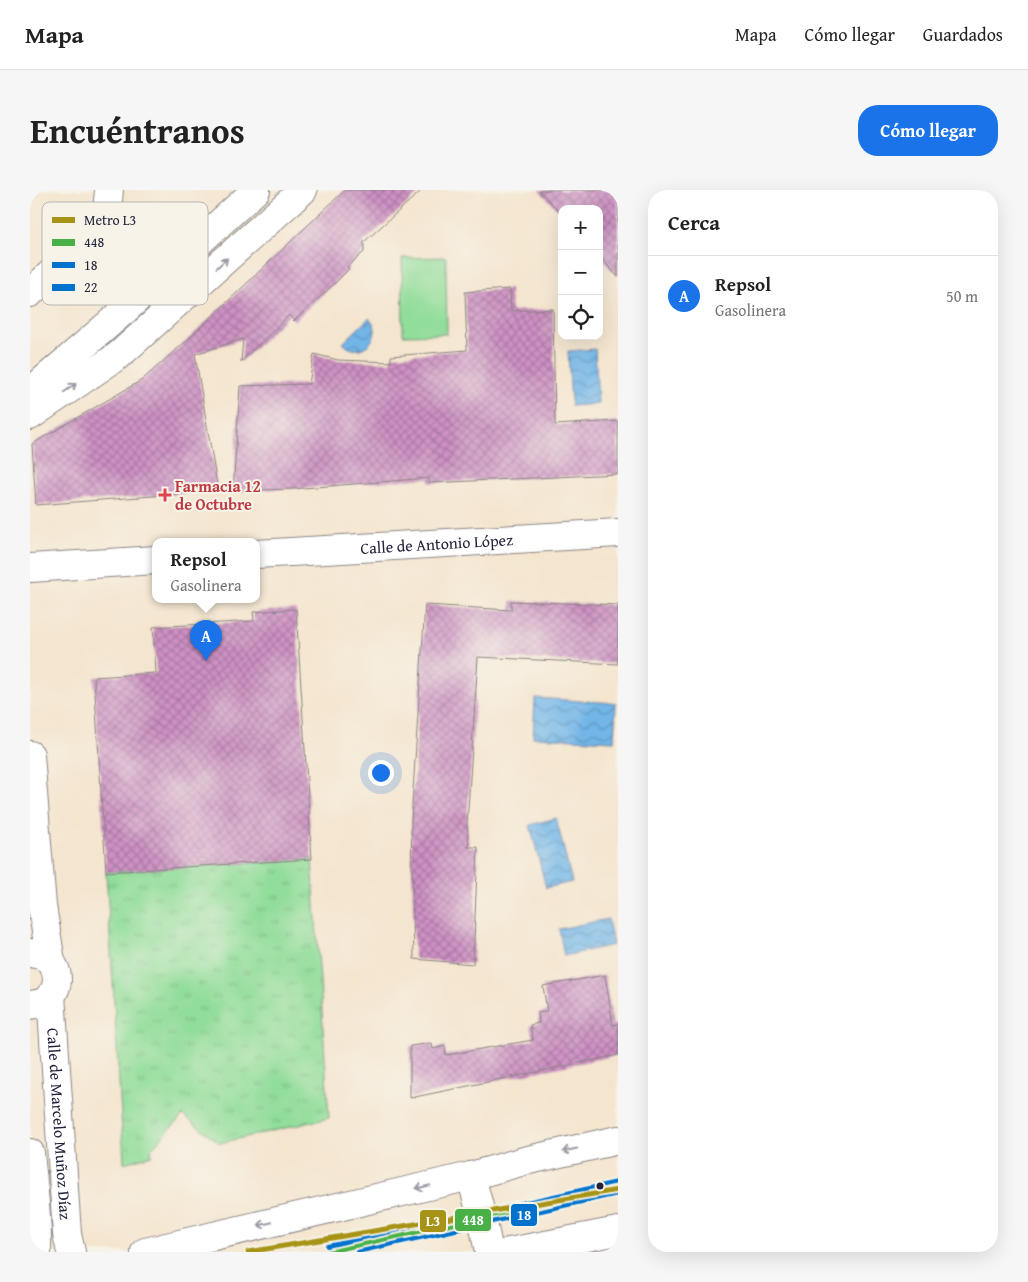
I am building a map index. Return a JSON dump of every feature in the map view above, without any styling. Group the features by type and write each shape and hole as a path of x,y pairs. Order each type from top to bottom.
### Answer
{"street":[{"path":"208,234 256,190"},
{"path":"208,275 303,190"},
{"path":"30,292 42,281"},
{"path":"30,392 130,305"},
{"path":"30,416 119,354 174,305"},
{"name":"Calle de Antonio López","path":"260,554 618,533"},
{"path":"30,568 152,560"},
{"name":"Calle de Marcelo Muñoz Díaz","path":"30,755 42,906 40,957 57,975 55,989 41,1000 67,1234 71,1252"},
{"path":"145,1252 618,1140"},
{"name":"Calle de Marcelo Muñoz Díaz","path":"30,1153 37,1252"},
{"path":"471,1176 489,1252"},
{"path":"509,1252 618,1231"}],"green space":[{"path":"446,257 447,334 403,335 402,258"},
{"path":"312,859 329,1118 220,1143 183,1115 151,1149 152,1155 124,1163 106,872"}],"water":[{"path":"369,318 374,324 375,331 369,344 357,349 350,348 343,343"},
{"path":"595,349 598,404 571,406 568,351"},
{"path":"535,698 616,703 614,741 533,737"},
{"path":"556,818 572,882 546,888 530,825"},
{"path":"608,919 613,945 564,956 559,929"}],"building":[{"path":"345,190 422,190 364,242 364,252 347,267 349,269 333,285 294,321 289,315 241,362 243,339 195,354 218,491 36,505 32,444 142,380 185,342"},
{"path":"539,190 610,190 618,199 618,277 603,260 603,205 558,205 558,211"},
{"path":"510,289 511,311 553,309 555,425 618,421 618,474 429,483 429,478 291,489 233,491 240,386 309,384 314,354 338,360 391,362 391,356 467,350 465,292"},
{"path":"511,601 618,605 618,664 478,657 467,824 469,847 478,847 473,964 414,959 411,822 425,605 511,610"},
{"path":"296,609 312,859 106,872 94,677 156,673 153,627 254,621 253,612"},
{"path":"605,975 613,1025 618,1024 618,1055 410,1098 410,1046 432,1043 433,1049 445,1046 446,1055 533,1040 530,1025 539,1023 538,1013 547,1011 543,986"}],"metro line":[{"name":"L3","path":"248,1252 618,1190"}],"transit line":[{"name":"22","path":"327,1246 617,1182"},
{"name":"448","path":"328,1252 618,1188"},
{"name":"18","path":"357,1252 618,1194"}],"place":[{"name":"Farmacia 12 de Octubre","path":"165,495"},
{"name":"Repsol","path":"206,661"}]}
